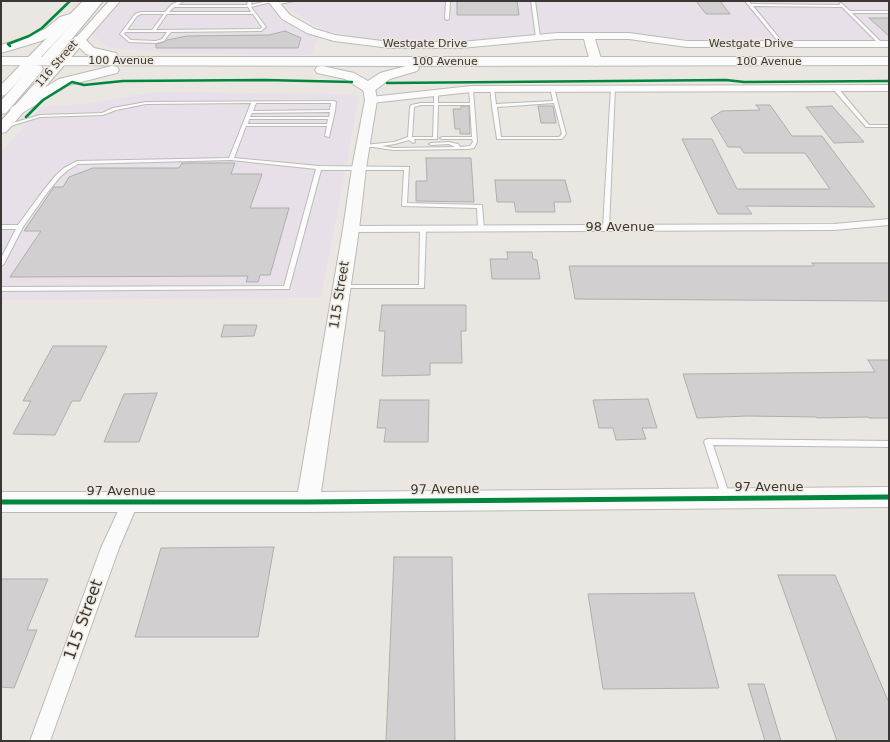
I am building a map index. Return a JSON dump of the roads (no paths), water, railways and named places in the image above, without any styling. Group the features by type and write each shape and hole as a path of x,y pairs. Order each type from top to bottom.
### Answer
{"main road":[{"path":"1,110 63,44 97,1"},
{"path":"1,49 37,38 49,32 64,19 74,16"},
{"path":"79,40 90,51 97,54 179,61"},
{"name":"100 Avenue","path":"1,61 42,65 121,68 889,68"},
{"name":"100 Avenue","path":"1,69 42,65 179,61 889,61"},
{"path":"17,110 64,82 90,74 121,68"},
{"path":"308,68 349,76 358,80 370,94 374,83 385,76 413,68"}],"street":[{"name":"116 Street","path":"1,128 17,110 42,65 74,16 89,1"},
{"name":"116 Street","path":"1,92 79,40 115,1"},
{"name":"Westgate Drive","path":"274,2 286,17 302,26 334,38 390,44 461,45 538,37 589,36 629,36 687,44 885,44"},
{"path":"589,36 596,62"},
{"path":"370,94 436,92 471,89 552,88 889,88"},
{"name":"115 Street","path":"308,502 351,229 359,168 370,146 370,94"},
{"name":"98 Avenue","path":"351,229 834,227 889,222"},
{"name":"97 Avenue","path":"1,502 308,502 889,497"},
{"name":"115 Street","path":"40,741 110,548 131,501"}],"lane":[{"path":"153,31 172,6 182,1"},
{"path":"208,1 228,1"},
{"path":"172,6 292,1"},
{"path":"447,20 448,1"},
{"path":"533,1 538,37"},
{"path":"747,1 782,44"},
{"path":"838,1 885,44"},
{"path":"124,31 261,30 264,27 254,13 250,3"},
{"path":"751,5 843,6"},
{"path":"849,12 889,12"},
{"path":"170,31 163,40 156,42 130,41 122,34 138,14 254,13"},
{"path":"492,89 498,138 560,138 564,134 552,88"},
{"path":"606,228 613,88"},
{"path":"835,88 868,126 889,126"},
{"path":"370,146 401,149 472,147 474,145 474,138 471,89"},
{"path":"436,92 436,138"},
{"path":"494,106 556,102"},
{"path":"1,128 40,116 103,114 115,109 146,103 249,114 332,115"},
{"path":"414,144 410,138 412,107 416,105 436,104 472,104"},
{"path":"249,114 332,115"},
{"path":"249,114 332,115"},
{"path":"231,159 249,114"},
{"path":"327,136 332,115"},
{"path":"370,146 395,143 410,138 474,138"},
{"path":"401,149 414,144 449,143 456,145 458,148"},
{"path":"1,264 20,227 58,176 66,169 77,164 231,159 319,168 407,168 404,205 480,206 481,229"},
{"path":"1,289 287,288 319,168"},
{"path":"1,227 20,227"},
{"path":"342,287 422,286 423,229"},
{"path":"726,498 708,442 889,444"}]}
